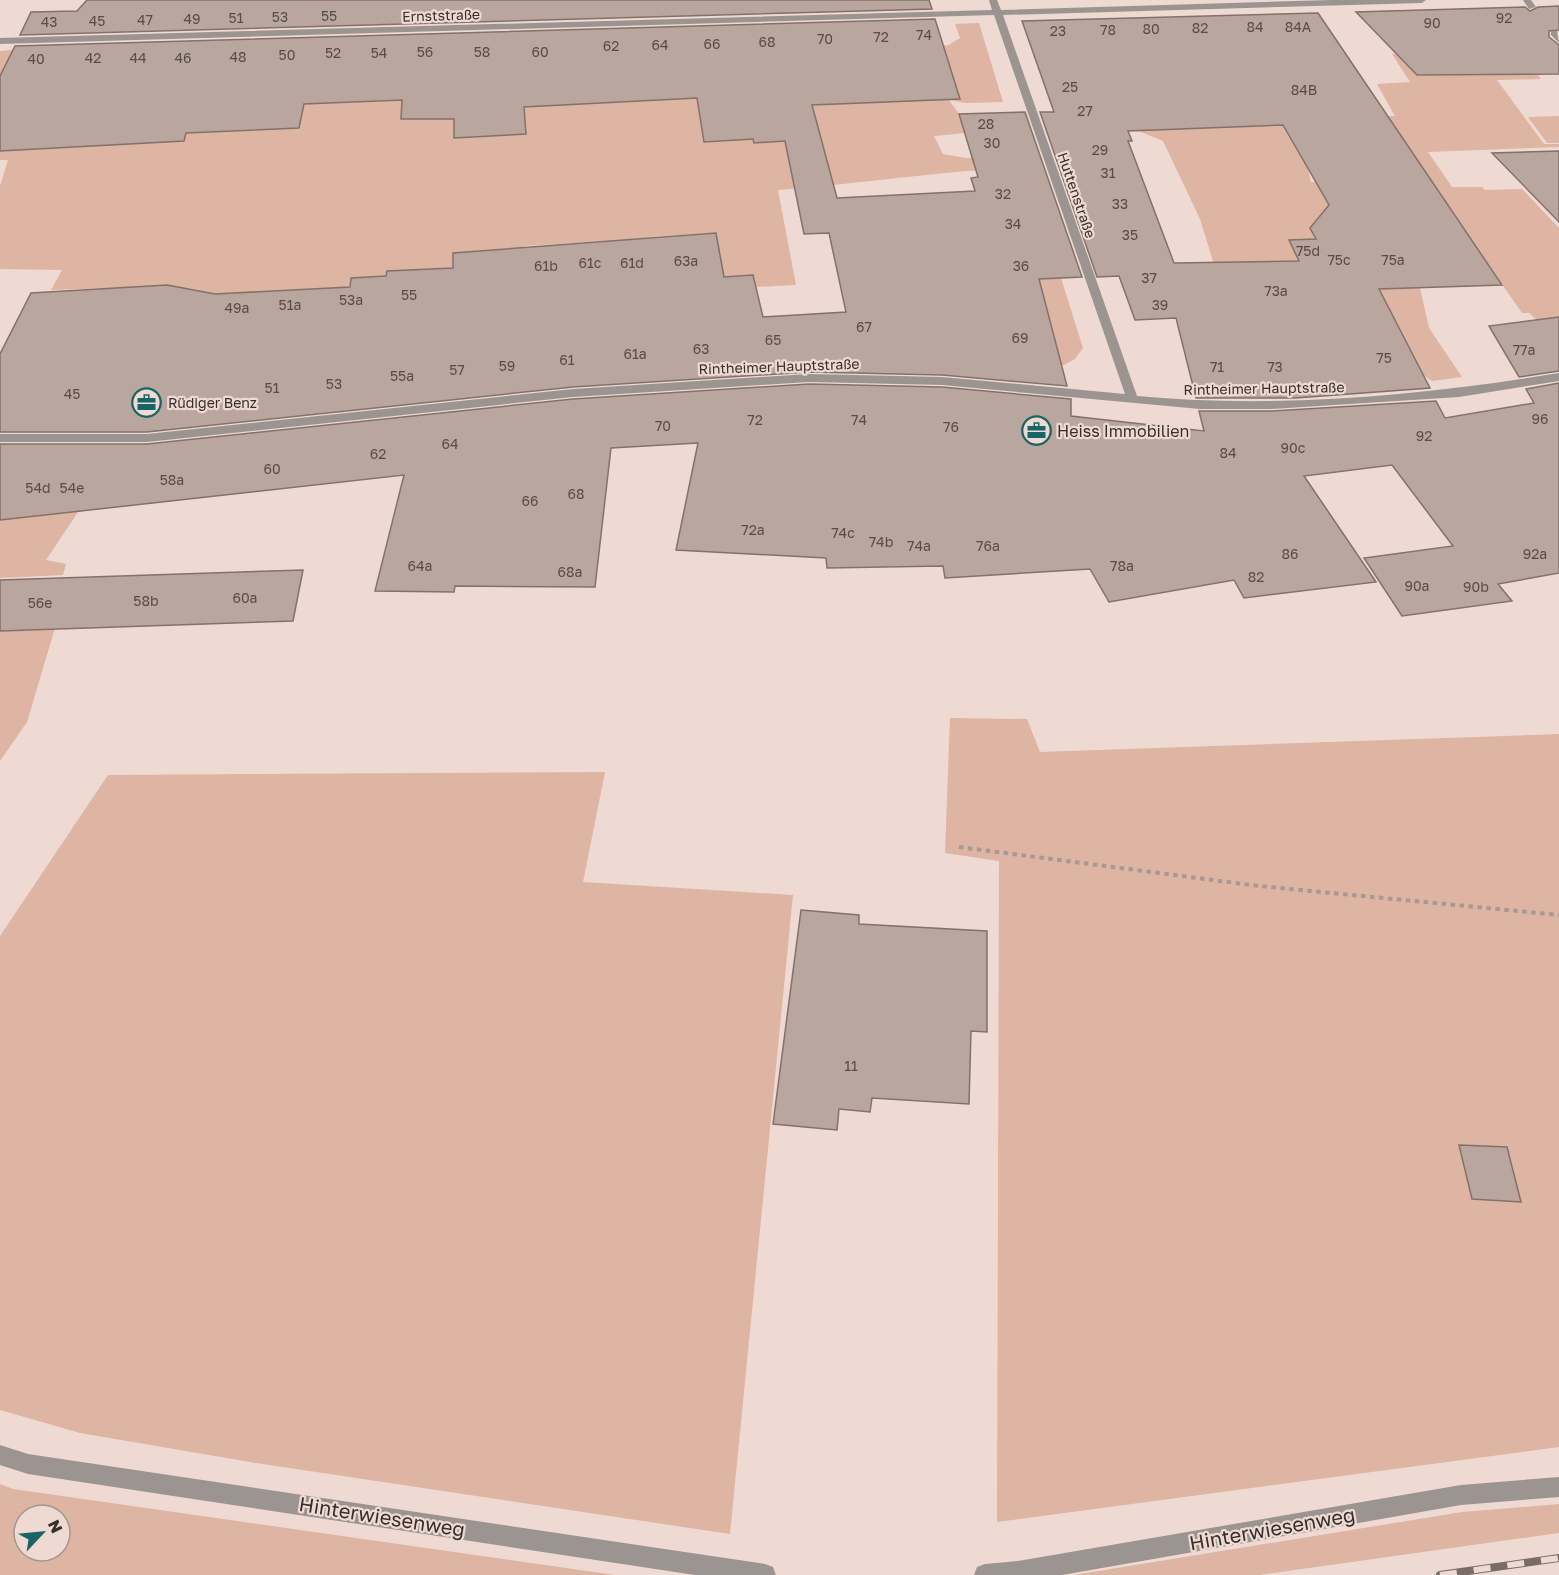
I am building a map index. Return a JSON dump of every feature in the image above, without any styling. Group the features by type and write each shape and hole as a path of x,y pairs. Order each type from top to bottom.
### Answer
{"street":[{"name":"Huttenstraße","path":"993,0 1134,400"},
{"name":"Ernststraße","path":"0,41 1422,0"},
{"name":"Rintheimer Hauptstraße","path":"0,438 147,438 573,393 809,378 942,381 1200,405 1353,402 1459,393 1559,377"},
{"name":"Hinterwiesenweg","path":"0,1455 28,1464 765,1575"},
{"name":"Hinterwiesenweg","path":"985,1575 1018,1572 1461,1496 1559,1486"}],"path":[{"path":"959,847 1227,884 1411,904 1559,915"}],"shaded area":[{"path":"979,23 1003,102 966,103 949,100 959,114 965,133 934,136 943,154 966,158 1019,156 1023,168 962,171 778,190 796,285 756,287 724,277 715,233 649,237 650,243 608,241 524,246 523,249 453,273 406,274 406,270 387,271 386,276 351,278 350,287 215,294 172,286 51,290 62,270 0,269 0,186 8,160 0,160 0,51 13,50 4,68 245,131 299,128 305,100 669,61 746,105 754,143 821,139 811,102 943,44 947,46 960,38 955,24"},
{"path":"1545,33 1559,51 1559,71 1535,71 1541,79 1497,80 1544,144 1559,144 1559,147 1428,152 1452,187 1482,187 1485,190 1522,189 1559,228 1559,317 1537,320 1529,313 1522,313 1481,254 1422,255 1415,253 1355,149 1299,152 1307,165 1311,182 1358,182 1396,238 1290,240 1299,261 1229,262 1243,300 1258,300 1263,320 1196,317 1185,289 1221,287 1200,219 1163,141 1126,126 1063,127 1056,117 1119,115 1115,104 1162,103 1153,81 1094,80 1092,76 1041,77 1041,70 1105,68 1103,62 1140,61 1137,52 1154,51 1150,43 1133,43 1131,39 1230,37 1239,53 1216,54 1232,82 1255,82 1252,75 1259,75 1277,105 1356,102 1364,117 1395,116 1377,84 1410,82 1392,54 1425,53 1415,35"},
{"path":"1559,116 1559,143 1547,143 1528,117"},
{"path":"1061,278 1083,348 1075,359 1064,365 988,364 1059,355 1049,317 982,318 989,279"},
{"path":"1418,279 1429,328 1462,377 1432,381 1316,299"},
{"path":"0,509 78,512 46,560 66,564 63,575 0,578"},
{"path":"55,628 27,722 0,761 0,631"},
{"path":"950,718 1027,719 1040,752 1559,734 1559,1447 997,1522 999,861 945,853"},
{"path":"605,772 583,882 793,895 730,1534 256,1463 80,1433 0,1410 0,936 108,775"},
{"path":"0,1484 13,1489 615,1575 0,1575"},
{"path":"1559,1504 1559,1533 1259,1575 1074,1575 1462,1512"}],"building":[{"path":"87,0 929,0 932,9 20,35 31,12 77,11"},
{"path":"1559,6 1559,30 1549,31 1549,37 1559,45 1559,74 1417,75 1356,12 1525,7 1530,11 1538,7"},
{"path":"1318,13 1502,285 1379,289 1430,388 1296,398 1196,398 1176,318 1135,320 1119,276 1097,277 1040,112 1054,112 1022,21","holes":["1283,125 1329,205 1310,228 1316,239 1289,240 1299,261 1174,263 1128,141 1132,141 1128,131"]},
{"path":"935,19 960,99 812,105 837,198 975,191 971,178 978,177 959,114 1025,112 1082,277 1039,279 1067,386 942,375 809,372 573,387 147,432 0,432 0,354 31,293 167,285 215,294 350,287 351,278 386,276 387,271 453,268 453,253 716,233 724,277 753,275 763,317 846,312 829,233 804,234 785,141 754,143 753,139 704,142 697,98 524,107 526,134 454,138 454,119 401,119 402,100 304,104 299,128 186,133 184,141 0,151 0,76 15,46"},
{"path":"1559,151 1559,222 1492,153"},
{"path":"1559,317 1559,371 1519,377 1489,326"},
{"path":"1559,383 1559,573 1498,584 1512,601 1402,616 1364,558 1453,546 1392,465 1304,476 1376,582 1244,598 1234,580 1109,602 1090,569 945,578 943,566 827,568 826,558 676,550 698,443 611,448 595,587 455,586 454,592 375,591 404,475 0,520 0,444 147,444 573,399 809,384 942,387 1071,399 1071,416 1204,431 1199,411 1272,411 1436,401 1445,418 1534,403 1526,389"},
{"path":"303,570 293,621 0,631 0,580"},
{"path":"801,910 859,915 859,924 987,931 987,1032 971,1031 969,1104 872,1098 870,1112 839,1109 837,1130 773,1124"},
{"path":"1459,1145 1507,1147 1521,1202 1472,1199"}],"railway":[{"path":"1440,1575 1559,1558"}],"place":[{"name":"Rüdiger Benz","path":"147,402"},
{"name":"Heiss Immobilien","path":"1036,431"}]}
